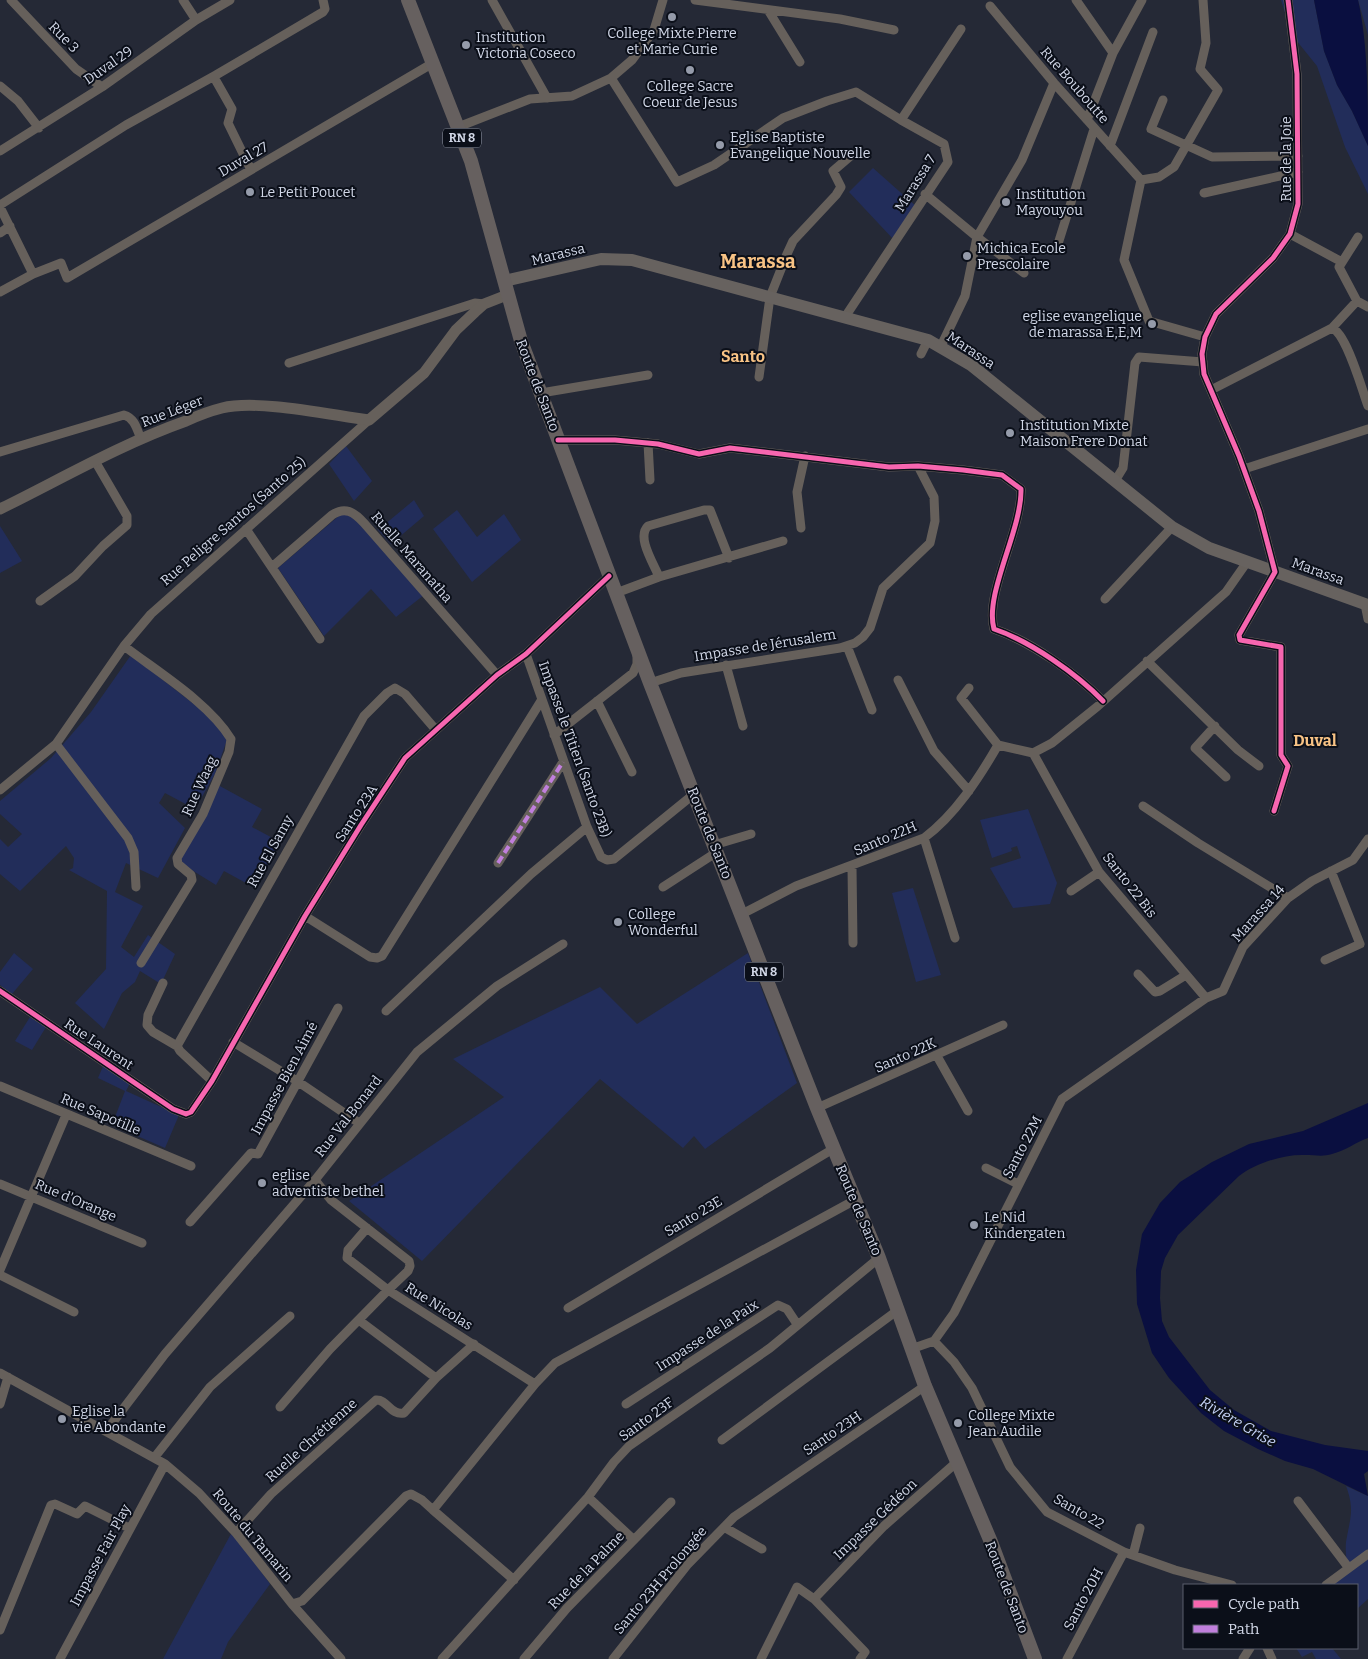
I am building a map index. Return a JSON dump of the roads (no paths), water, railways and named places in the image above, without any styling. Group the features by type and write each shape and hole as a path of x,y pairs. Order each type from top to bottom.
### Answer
{"main road":[{"name":"Route de Santo","path":"408,0 480,187 520,341 650,683 833,1149 880,1258 925,1386 958,1461 1035,1659"},
{"name":"Marassa","path":"505,288 613,258 664,267 928,340 941,346 971,366 1172,527 1209,548 1366,604"}],"street":[{"name":"Rue 3","path":"11,0 76,69 102,87"},
{"path":"183,0 196,20"},
{"name":"Duval 29","path":"0,151 102,87 196,20 230,0"},
{"path":"0,292 33,274 0,206 126,125 323,12 325,9 323,0"},
{"path":"492,0 547,98"},
{"path":"458,127 530,99 572,96 611,78 632,60 654,30 663,0"},
{"path":"695,0 840,19 894,30"},
{"path":"1076,0 1113,53"},
{"path":"1087,120 1113,53 1142,0"},
{"path":"1203,0 1206,43 1200,69 1218,90 1174,167 1159,177 1141,180 1124,260 1149,322 1205,337"},
{"name":"Rue de la Joie","path":"1275,572 1259,511 1244,469 1204,374 1202,354 1205,337 1216,314 1273,258 1290,234 1298,204 1297,74 1288,0"},
{"name":"Rue Bouboutte","path":"990,6 1054,83 1141,180"},
{"path":"768,10 800,62"},
{"path":"901,120 962,29"},
{"path":"1110,146 1153,32"},
{"name":"Duval 27","path":"33,274 61,263 67,278 433,63"},
{"path":"216,75 215,79 232,109 228,124 251,170"},
{"name":"Marassa 7","path":"611,78 677,182 714,165 783,118 856,92 944,144 948,162 845,317"},
{"path":"941,346 965,296 977,237 1022,160 1054,83"},
{"path":"0,86 18,102 39,128"},
{"path":"1163,100 1151,129 1212,157 1298,156"},
{"path":"1058,244 1094,129"},
{"path":"759,376 770,297 793,241 836,195 841,187 833,170 854,153"},
{"path":"1204,193 1298,172"},
{"path":"925,194 1024,273"},
{"path":"0,233 10,226"},
{"path":"1290,234 1342,262"},
{"path":"1358,237 1339,270 1357,301 1368,307"},
{"name":"Rue Peligre Santos (Santo 25)","path":"0,790 56,744 124,646 151,614 424,373 456,330 484,304 505,288"},
{"path":"1211,390 1332,328 1357,301"},
{"path":"289,363 475,303 484,304"},
{"path":"1332,328 1339,333 1347,349 1368,406"},
{"path":"920,354 928,340"},
{"path":"1115,481 1122,468 1135,363 1138,358 1203,362"},
{"path":"541,393 648,374"},
{"name":"Rue Léger","path":"0,509 141,439 222,408 251,406 298,410 369,420"},
{"path":"0,452 124,415 129,416 134,422 141,439"},
{"path":"1244,469 1368,429"},
{"path":"558,440 615,440 648,443 680,448 699,454 730,448 889,467 918,466 1002,475 1021,489 1022,507 1003,567 991,617 994,629 1018,637 1092,690 1103,702"},
{"path":"648,443 650,480"},
{"path":"801,528 797,492 805,456"},
{"path":"40,601 75,576 103,546 127,525 127,516 95,461"},
{"name":"Impasse de Jérusalem","path":"650,683 681,673 847,646 863,637 870,628 883,588 930,544 935,521 934,497 918,466"},
{"path":"659,577 643,537 645,529 648,526 704,510 708,509 712,513 729,558"},
{"name":"Ruelle Maranatha","path":"272,567 332,514 339,510 348,510 364,523 497,675"},
{"path":"1106,599 1172,527"},
{"path":"246,530 320,639"},
{"path":"616,593 659,577 783,541"},
{"path":"969,688 961,698 998,745 1033,753 1052,743 1103,702 1226,592 1247,562"},
{"path":"1274,811 1288,766 1281,755 1281,647 1240,640 1239,635 1275,572"},
{"name":"Santo 23A","path":"186,1114 196,1105 212,1081 305,916 404,758 497,675 526,654 609,576"},
{"path":"1366,604 1368,619"},
{"path":"554,735 633,673 637,664 636,645"},
{"name":"Rue Waag","path":"124,646 195,701 225,728 231,739 229,752 203,814 177,858 178,864 191,875 192,880 141,963"},
{"path":"847,646 872,710"},
{"name":"Impasse le Titien (Santo 23B)","path":"526,654 587,827 602,857 607,860 614,859 694,794"},
{"path":"1147,661 1259,766"},
{"path":"726,665 744,726"},
{"path":"898,680 934,752 969,791"},
{"name":"Rue El Samy","path":"177,1046 364,716 387,693 395,688 405,694 436,730"},
{"path":"305,916 370,957 377,958 382,956 541,701"},
{"path":"597,701 632,772"},
{"path":"1215,726 1195,748 1226,778"},
{"path":"56,744 128,838 134,852 136,887"},
{"name":"Santo 22H","path":"742,914 796,886 852,867 924,838 932,832 969,791 998,745"},
{"name":"Santo 22 Bis","path":"1033,753 1099,872 1206,998"},
{"path":"498,864 563,762"},
{"path":"1143,806 1198,843 1288,898"},
{"path":"386,1011 531,874 587,827"},
{"path":"663,887 716,849 751,834"},
{"path":"924,838 956,938"},
{"name":"Marassa 14","path":"1206,998 1223,991 1242,947 1288,898 1331,871 1353,860 1368,839"},
{"path":"852,867 853,943"},
{"path":"1325,960 1360,944 1331,871"},
{"path":"1071,891 1099,872"},
{"name":"Rue Val Bonard","path":"107,1430 165,1354 315,1180 416,1052 497,986 563,944"},
{"path":"1138,974 1156,992 1186,975"},
{"path":"163,983 148,1015 147,1024 153,1032 177,1046 212,1081"},
{"name":"Rue Laurent","path":"0,991 173,1109 186,1114"},
{"name":"Santo 22M","path":"934,1341 954,1313 1062,1099 1206,998"},
{"name":"Impasse Bien Aimé","path":"190,1222 251,1154 258,1154 296,1081 338,1008"},
{"name":"Santo 22K","path":"817,1108 1004,1025"},
{"path":"233,1042 359,1123"},
{"path":"937,1056 968,1111"},
{"name":"Rue Sapotille","path":"0,1086 191,1166"},
{"path":"0,1270 66,1114"},
{"name":"Santo 23E","path":"568,1308 833,1149"},
{"path":"986,1168 1018,1184"},
{"name":"Rue Nicolas","path":"315,1180 332,1200 408,1261 410,1266 408,1271 388,1290 535,1384"},
{"name":"Rue d'Orange","path":"0,1184 142,1243"},
{"path":"433,1510 535,1384 555,1364 854,1200"},
{"path":"280,1407 330,1349 360,1321 388,1290 346,1258 348,1250 367,1228"},
{"name":"Santo 23F","path":"442,1659 588,1497 614,1462 629,1446 770,1348 796,1324 880,1258"},
{"path":"0,1275 74,1312"},
{"name":"Impasse de la Paix","path":"626,1404 778,1305 787,1309 796,1324"},
{"path":"722,1440 898,1310"},
{"path":"154,1458 210,1387 290,1316"},
{"path":"360,1321 436,1378"},
{"path":"911,1349 934,1341"},
{"name":"Santo 22","path":"934,1341 954,1362 972,1388 1010,1467 1047,1512 1128,1553 1229,1584"},
{"name":"Ruelle Chrétienne","path":"236,1533 272,1494 373,1402 379,1399 396,1413 404,1413 436,1378 474,1344"},
{"path":"0,1404 4,1375"},
{"name":"Route du Tamarin","path":"4,1375 107,1430 165,1464 199,1493 236,1533 292,1604 341,1659"},
{"name":"Santo 23H","path":"754,1502 925,1386"},
{"name":"Impasse Gédéon","path":"814,1599 884,1526 958,1461"},
{"name":"Impasse Fair Play","path":"60,1659 165,1464"},
{"path":"292,1604 302,1601 406,1496 411,1494 417,1496 514,1580"},
{"path":"588,1497 634,1540"},
{"path":"1298,1501 1348,1567"},
{"name":"Rue de la Palme","path":"524,1659 567,1608 671,1502"},
{"name":"Santo 23H Prolongée","path":"613,1659 688,1564 724,1527 754,1502"},
{"path":"0,1630 51,1505 55,1504 77,1514 85,1506 130,1528"},
{"path":"724,1527 762,1549"},
{"name":"Santo 20H","path":"1067,1659 1128,1553 1140,1528"},
{"path":"1327,1584 1368,1554"},
{"path":"761,1659 797,1587 814,1599 864,1652 860,1659"}],"water":[{"path":"1314,0 1358,0 1366,53 1368,146 1352,111 1337,85 1324,51"},
{"name":"Rivière Grise","path":"1368,1103 1368,1138 1329,1155 1297,1155 1270,1160 1239,1176 1178,1235 1165,1258 1161,1271 1160,1298 1162,1321 1169,1337 1210,1390 1234,1410 1271,1431 1325,1445 1368,1451 1368,1471 1364,1474 1368,1496 1313,1469 1285,1461 1258,1449 1224,1431 1201,1413 1169,1378 1152,1353 1137,1304 1136,1270 1142,1234 1160,1203 1180,1182 1212,1162 1249,1144 1303,1131"}],"place":[{"name":"College Mixte Pierre et Marie Curie","path":"672,17"},
{"name":"Institution Victoria Coseco","path":"466,45"},
{"name":"College Sacre Coeur de Jesus","path":"690,70"},
{"name":"Eglise Baptiste Evangelique Nouvelle","path":"720,145"},
{"name":"Le Petit Poucet","path":"250,192"},
{"name":"Institution Mayouyou","path":"1006,202"},
{"name":"Michica Ecole Prescolaire","path":"967,256"},
{"name":"eglise evangelique de marassa E,E,M","path":"1152,324"},
{"name":"Institution Mixte Maison Frere Donat","path":"1010,433"},
{"name":"College Wonderful","path":"618,922"},
{"name":"eglise adventiste bethel","path":"262,1183"},
{"name":"Le Nid Kindergaten","path":"974,1225"},
{"name":"Eglise la vie Abondante","path":"62,1419"},
{"name":"College Mixte Jean Audile","path":"958,1423"}],"district":[{"name":"Marassa","path":"758,261"},
{"name":"Santo","path":"743,356"},
{"name":"Duval","path":"1315,740"}]}
